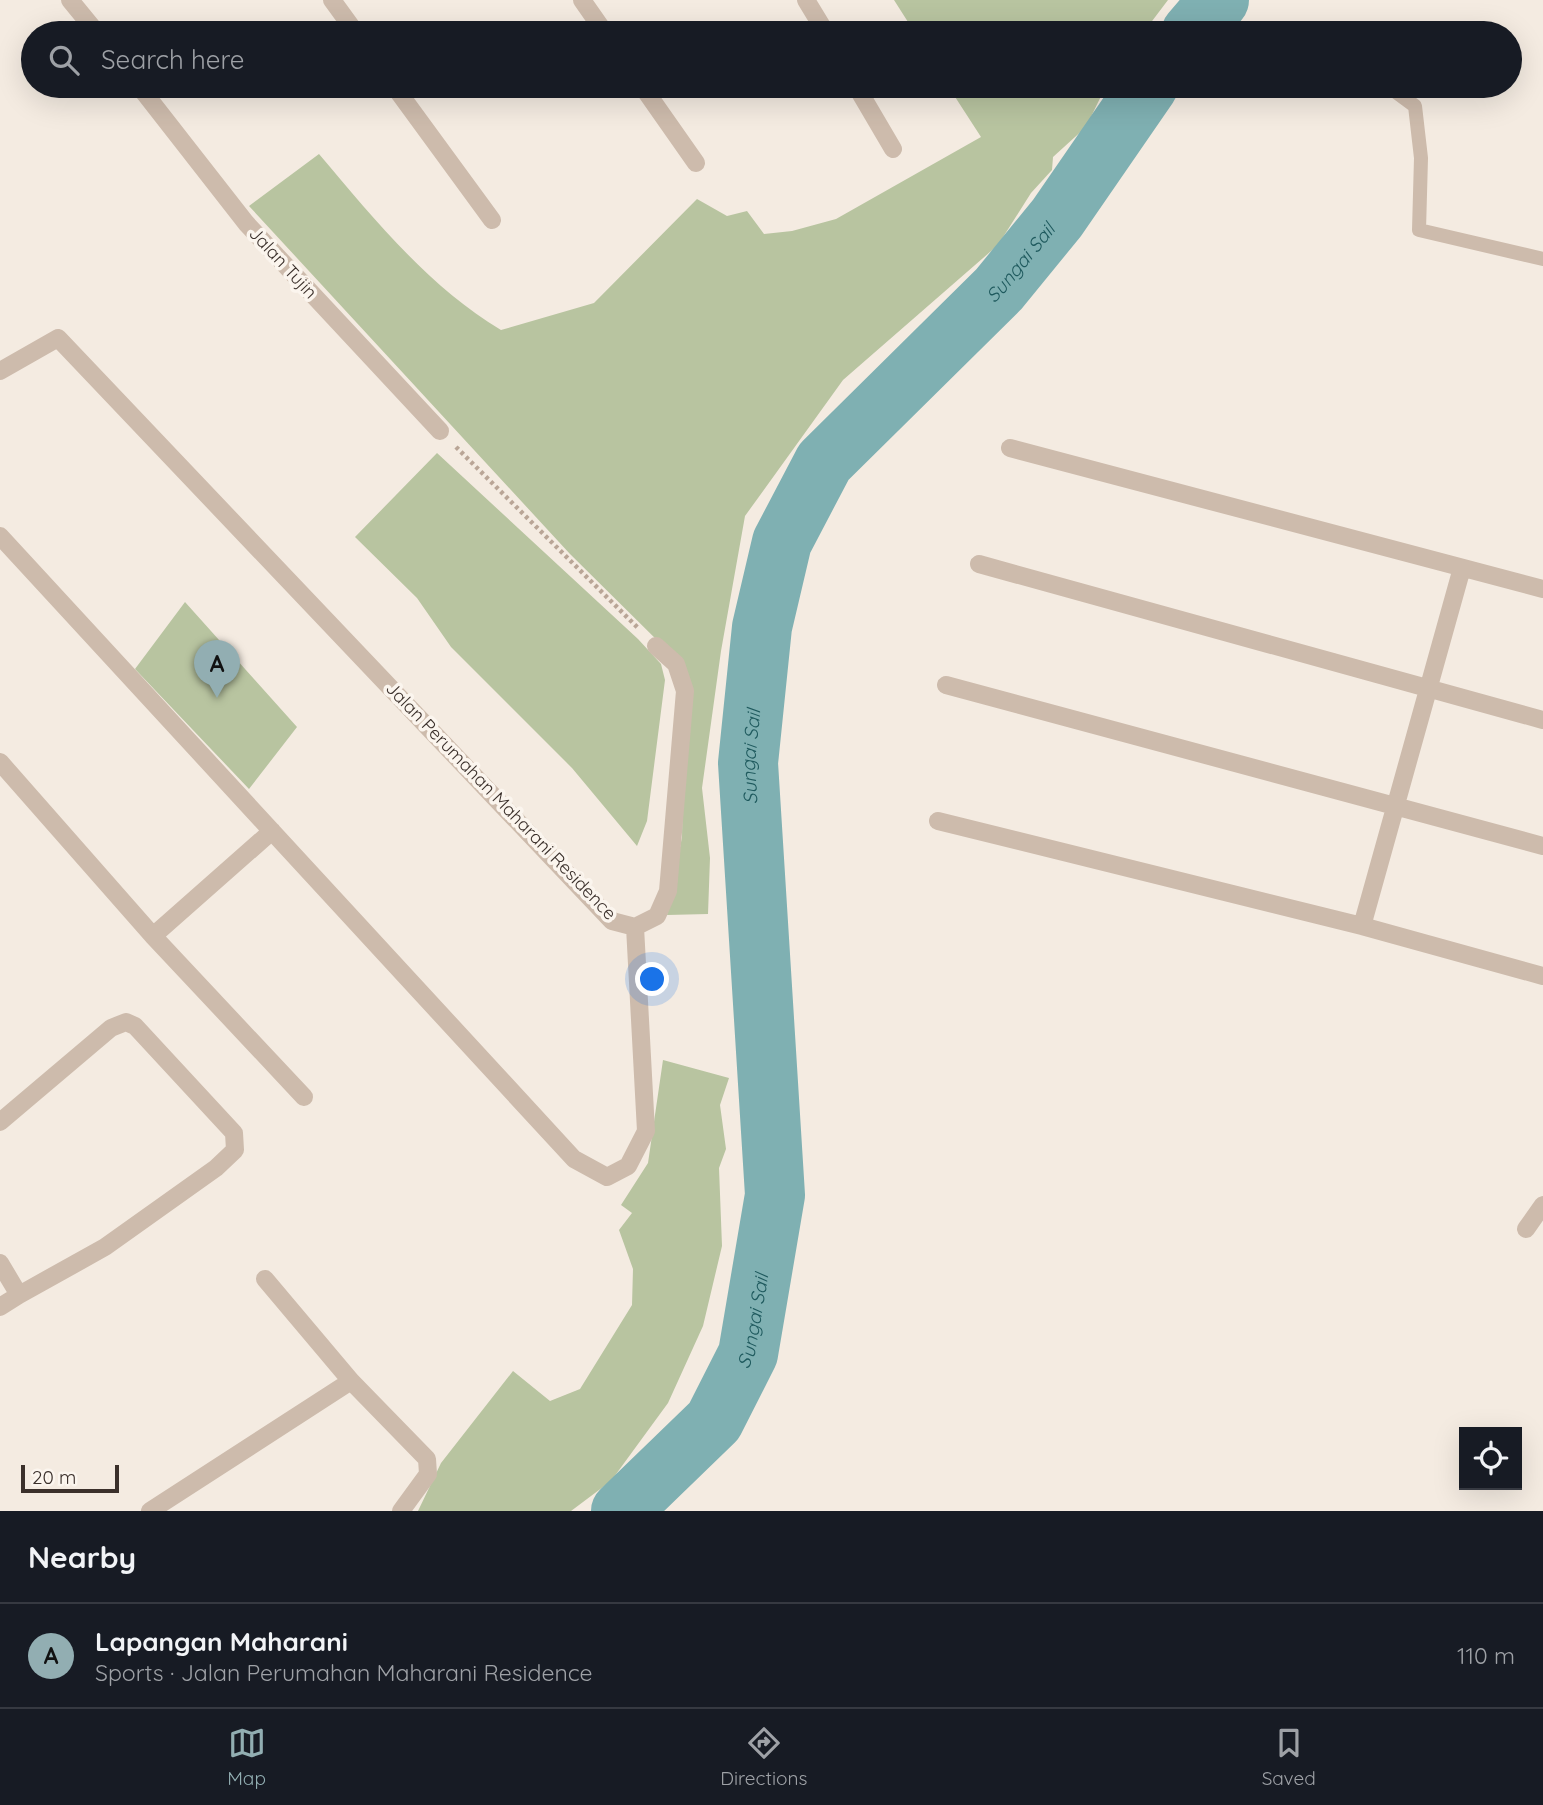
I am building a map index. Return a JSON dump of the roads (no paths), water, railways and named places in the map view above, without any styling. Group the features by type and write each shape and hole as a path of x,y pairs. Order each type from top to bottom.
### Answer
{"street":[{"path":"70,0 87,21"},
{"path":"332,0 347,21"},
{"path":"582,0 597,21"},
{"path":"806,0 819,21"},
{"name":"Jalan Tujin","path":"148,98 246,223 440,430"},
{"path":"403,98 492,220"},
{"path":"650,98 696,163"},
{"path":"863,98 893,149"},
{"name":"Jalan Perumahan Maharani Residence","path":"0,371 58,338 612,921 635,928 646,1130 628,1166 607,1177 574,1159 0,537"},
{"path":"1010,448 1543,589"},
{"path":"979,564 1543,720"},
{"path":"1362,926 1394,806 1431,688 1462,568"},
{"path":"635,928 657,916 668,891 685,691 676,664 656,646"},
{"path":"946,685 1543,846"},
{"path":"0,762 153,936 304,1097"},
{"path":"939,821 1362,926 1543,976"},
{"path":"153,936 272,831"},
{"path":"0,1122 111,1028 126,1023 135,1026 234,1133 237,1142 236,1150 216,1168 105,1247 0,1307"},
{"path":"1526,1229 1543,1205"},
{"path":"0,1263 19,1295"},
{"path":"265,1279 351,1381 427,1459 428,1474 401,1511"},
{"path":"150,1511 351,1381"}],"lane":[{"path":"1404,98 1415,106 1421,158 1419,230 1543,259"}],"waterway":[{"name":"Sungai Sail","path":"1201,21 1219,0"},
{"name":"Sungai Sail","path":"621,1511 714,1421 748,1354 775,1195 748,763 762,627 782,542 824,462 999,289 1057,218 1140,98"}],"place":[{"name":"Lapangan Maharani","path":"217,698"}]}
